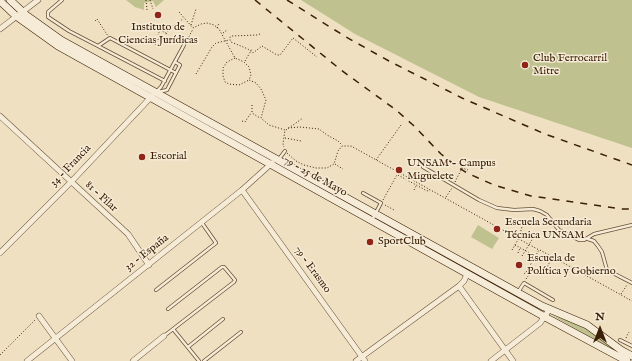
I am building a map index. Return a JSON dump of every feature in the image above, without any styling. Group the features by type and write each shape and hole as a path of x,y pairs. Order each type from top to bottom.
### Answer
{"main road":[{"name":"79 - 25 de Mayo","path":"10,0 19,14 58,46 270,165 518,292 549,310 587,325 628,357"},
{"name":"79 - 25 de Mayo","path":"0,1 61,40 276,159 467,274 545,317 628,357"}],"street":[{"path":"1,27 38,0"},
{"name":"34 - Francia","path":"0,253 71,182 156,92"},
{"name":"81 - Pilar","path":"0,116 128,234 149,264"},
{"name":"32 - España","path":"27,361 242,190 276,159"},
{"name":"79 - Erasmo","path":"242,190 364,359"},
{"path":"356,361 364,359 459,286 464,281 467,274"},
{"path":"459,286 513,361"},
{"path":"491,361 540,323 549,310"},
{"path":"39,316 72,361"},
{"path":"134,361 164,336"}],"lane":[{"path":"62,0 48,12 48,17 69,31 164,82"},
{"path":"98,46 110,38 176,73"},
{"path":"156,92 162,87 184,45"},
{"path":"156,92 167,90 180,65 175,62"},
{"path":"276,159 280,158 286,151"},
{"path":"423,167 479,200 497,208 514,210 524,208 540,211 547,215 559,230 580,240 584,240 594,234 632,225"},
{"path":"363,193 381,203 374,218"},
{"path":"156,290 216,243 202,222"},
{"path":"588,238 594,241 602,252 607,270 631,282"},
{"path":"164,336 235,280 224,267 222,267 168,309"},
{"path":"518,292 524,283 553,300"},
{"path":"188,347 222,319"},
{"path":"174,329 199,361"},
{"path":"204,361 241,332"},
{"path":"620,340 632,346"}],"path":[{"path":"146,0 147,10"},
{"path":"150,0 153,9"},
{"path":"191,25 196,9"},
{"path":"179,12 193,28"},
{"path":"154,45 160,36 158,35 160,30 166,33 170,28 184,18"},
{"path":"95,21 97,20 110,38"},
{"path":"184,45 193,28 201,24 208,23 218,28 235,58 244,62 249,67 251,75 249,80 239,85 225,82 223,76 223,68 227,62 235,58"},
{"path":"218,28 219,23"},
{"path":"222,33 227,30"},
{"path":"230,40 230,37 232,36 260,34"},
{"path":"196,74 212,47 216,43 225,40 230,40 231,42 251,50 253,53 262,46 277,56 280,55 293,38 317,57"},
{"path":"244,62 251,50"},
{"path":"249,80 256,83 261,89 266,100 261,118"},
{"path":"242,121 245,122 252,113 252,105"},
{"path":"252,113 269,125 285,130"},
{"path":"303,118 285,130 283,144 286,151 296,161 316,168 327,168 334,164 338,151 342,146"},
{"path":"376,160 401,125"},
{"path":"288,128 300,127 319,129 342,146 351,146 632,301"},
{"path":"284,137 301,142"},
{"path":"458,163 462,168 468,170"},
{"path":"334,164 343,169"},
{"path":"395,209 394,210 381,203 398,172"},
{"path":"397,175 426,191 431,189"},
{"path":"414,190 417,186"},
{"path":"512,250 519,238 523,223"},
{"path":"522,256 532,238"},
{"path":"515,245 535,256"},
{"path":"518,253 520,248"},
{"path":"524,273 525,274 529,268 539,250"},
{"path":"546,269 552,257"},
{"path":"524,283 532,270 529,268"},
{"path":"621,295 631,282"},
{"path":"0,355 39,316"},
{"path":"624,342 629,332"}],"green space":[{"path":"126,0 164,0 156,7 153,1 144,3 144,10 135,7"},
{"name":"Club Ferrocarril Mitre","path":"301,0 632,0 632,148 479,97 355,34"},
{"path":"379,221 539,308 538,310"},
{"path":"478,225 499,238 492,249 471,237"},
{"path":"553,316 570,321 588,329 616,351"}],"railway":[{"path":"255,0 341,70 396,110 441,154 467,173 494,185 531,196 622,209 632,209"},
{"path":"287,0 346,37 389,61 462,98 545,134 632,165"}],"place":[{"name":"Instituto de Ciencias Jurídicas","path":"158,15"},
{"name":"Club Ferrocarril Mitre","path":"525,65"},
{"name":"Escorial","path":"142,157"},
{"name":"UNSAM - Campus Miguelete","path":"399,170"},
{"name":"Escuela Secundaria Técnica UNSAM","path":"497,229"},
{"name":"SportClub","path":"370,242"},
{"name":"Escuela de Política y Gobierno","path":"519,265"}]}
